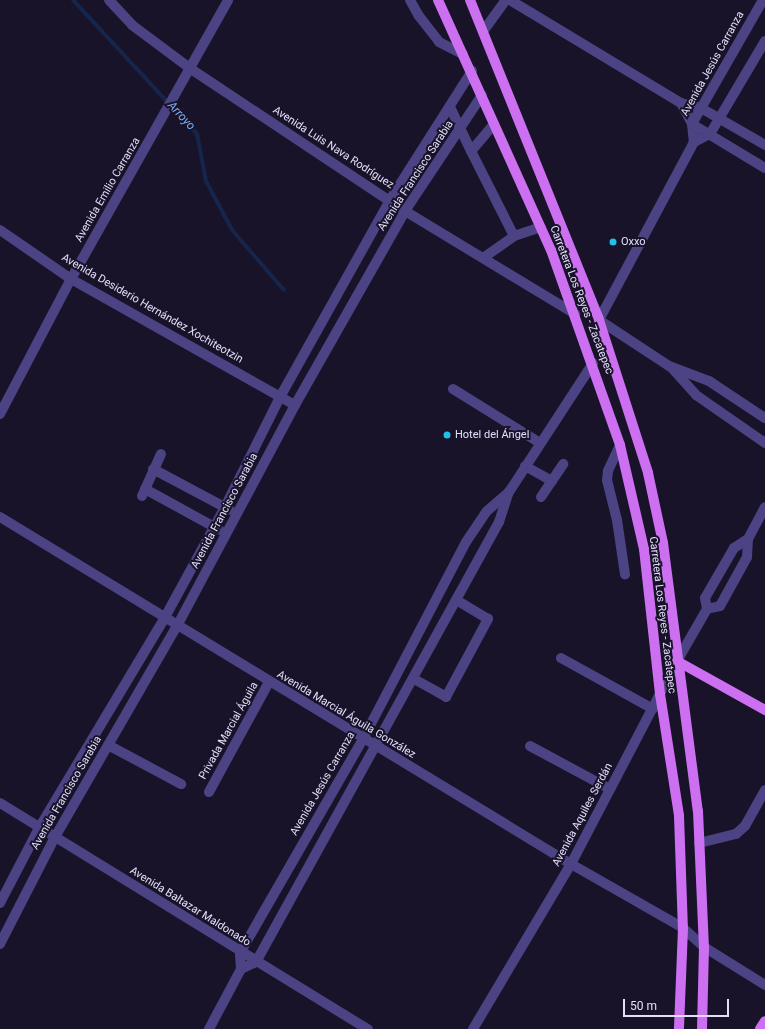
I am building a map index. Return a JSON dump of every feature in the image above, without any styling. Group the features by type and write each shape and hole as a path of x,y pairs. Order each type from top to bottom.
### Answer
{"main road":[{"name":"Carretera Los Reyes - Zacatepec","path":"438,0 472,71 494,124 541,227 593,363 620,445 644,549 660,694 679,816 683,928 679,1029"},
{"name":"Carretera Los Reyes - Zacatepec","path":"470,0 484,30 599,320 648,473 663,543 677,661 698,811 704,946 702,1029"},
{"path":"677,661 765,710"},
{"path":"760,1029 765,1021"}],"street":[{"name":"Avenida Luis Nava Rodríguez","path":"109,0 132,25 191,69 405,211 575,314"},
{"name":"Avenida Emilio Carranza","path":"0,414 71,279 191,69 228,0"},
{"path":"410,0 419,16 439,42 464,54"},
{"path":"484,30 506,0"},
{"path":"510,0 681,103 701,108 765,145"},
{"name":"Avenida Jesús Carranza","path":"694,142 692,124 763,0"},
{"path":"765,41 710,134 694,142 599,320 670,366 709,381 765,418"},
{"name":"Avenida Francisco Sarabia","path":"0,903 40,828 164,619 225,507 280,397 390,200 472,71"},
{"name":"Avenida Francisco Sarabia","path":"0,944 55,837 177,626 295,405 405,211 461,130 482,95"},
{"path":"681,103 692,124 762,167 765,156"},
{"path":"450,107 514,236"},
{"path":"471,152 494,124"},
{"path":"483,258 514,236 541,227"},
{"name":"Avenida Desiderio Hernández Xochiteotzin","path":"0,230 71,279 295,405"},
{"name":"Avenida Jesús Carranza","path":"256,962 377,747 499,522 509,492 593,363"},
{"path":"670,366 696,395 765,443"},
{"path":"453,389 540,443"},
{"path":"620,445 608,471 607,480 619,534 624,574"},
{"path":"160,454 143,492 214,526 226,534"},
{"path":"542,497 563,464"},
{"path":"525,466 552,481"},
{"path":"153,470 237,514"},
{"name":"Avenida Jesús Carranza","path":"240,953 363,739 466,542 487,511 509,492"},
{"name":"Avenida Aquiles Serdán","path":"707,609 720,606 748,557 748,539 765,507"},
{"name":"Avenida Marcial Águila González","path":"0,517 164,619 363,739 571,864 683,928 704,946"},
{"name":"Avenida Aquiles Serdán","path":"473,1029 571,864 677,661 707,609 705,598 734,548 748,539"},
{"path":"414,679 446,697 450,691 488,619 456,600"},
{"path":"561,658 653,709"},
{"name":"Privada Marcial Águila","path":"210,792 269,682"},
{"path":"108,745 181,784"},
{"path":"530,746 610,789"},
{"path":"699,843 736,834 745,826 762,803 765,790"},
{"name":"Avenida Baltazar Maldonado","path":"0,803 240,953 368,1029"},
{"path":"704,946 762,984 765,972"},
{"path":"210,1029 241,969 240,953"},
{"path":"241,969 256,962"}],"waterway":[{"name":"Arroyo","path":"73,0 197,134 206,181 232,230 284,290"}],"place":[{"name":"Oxxo","path":"613,242"},
{"name":"Hotel del Ángel","path":"447,435"}]}
